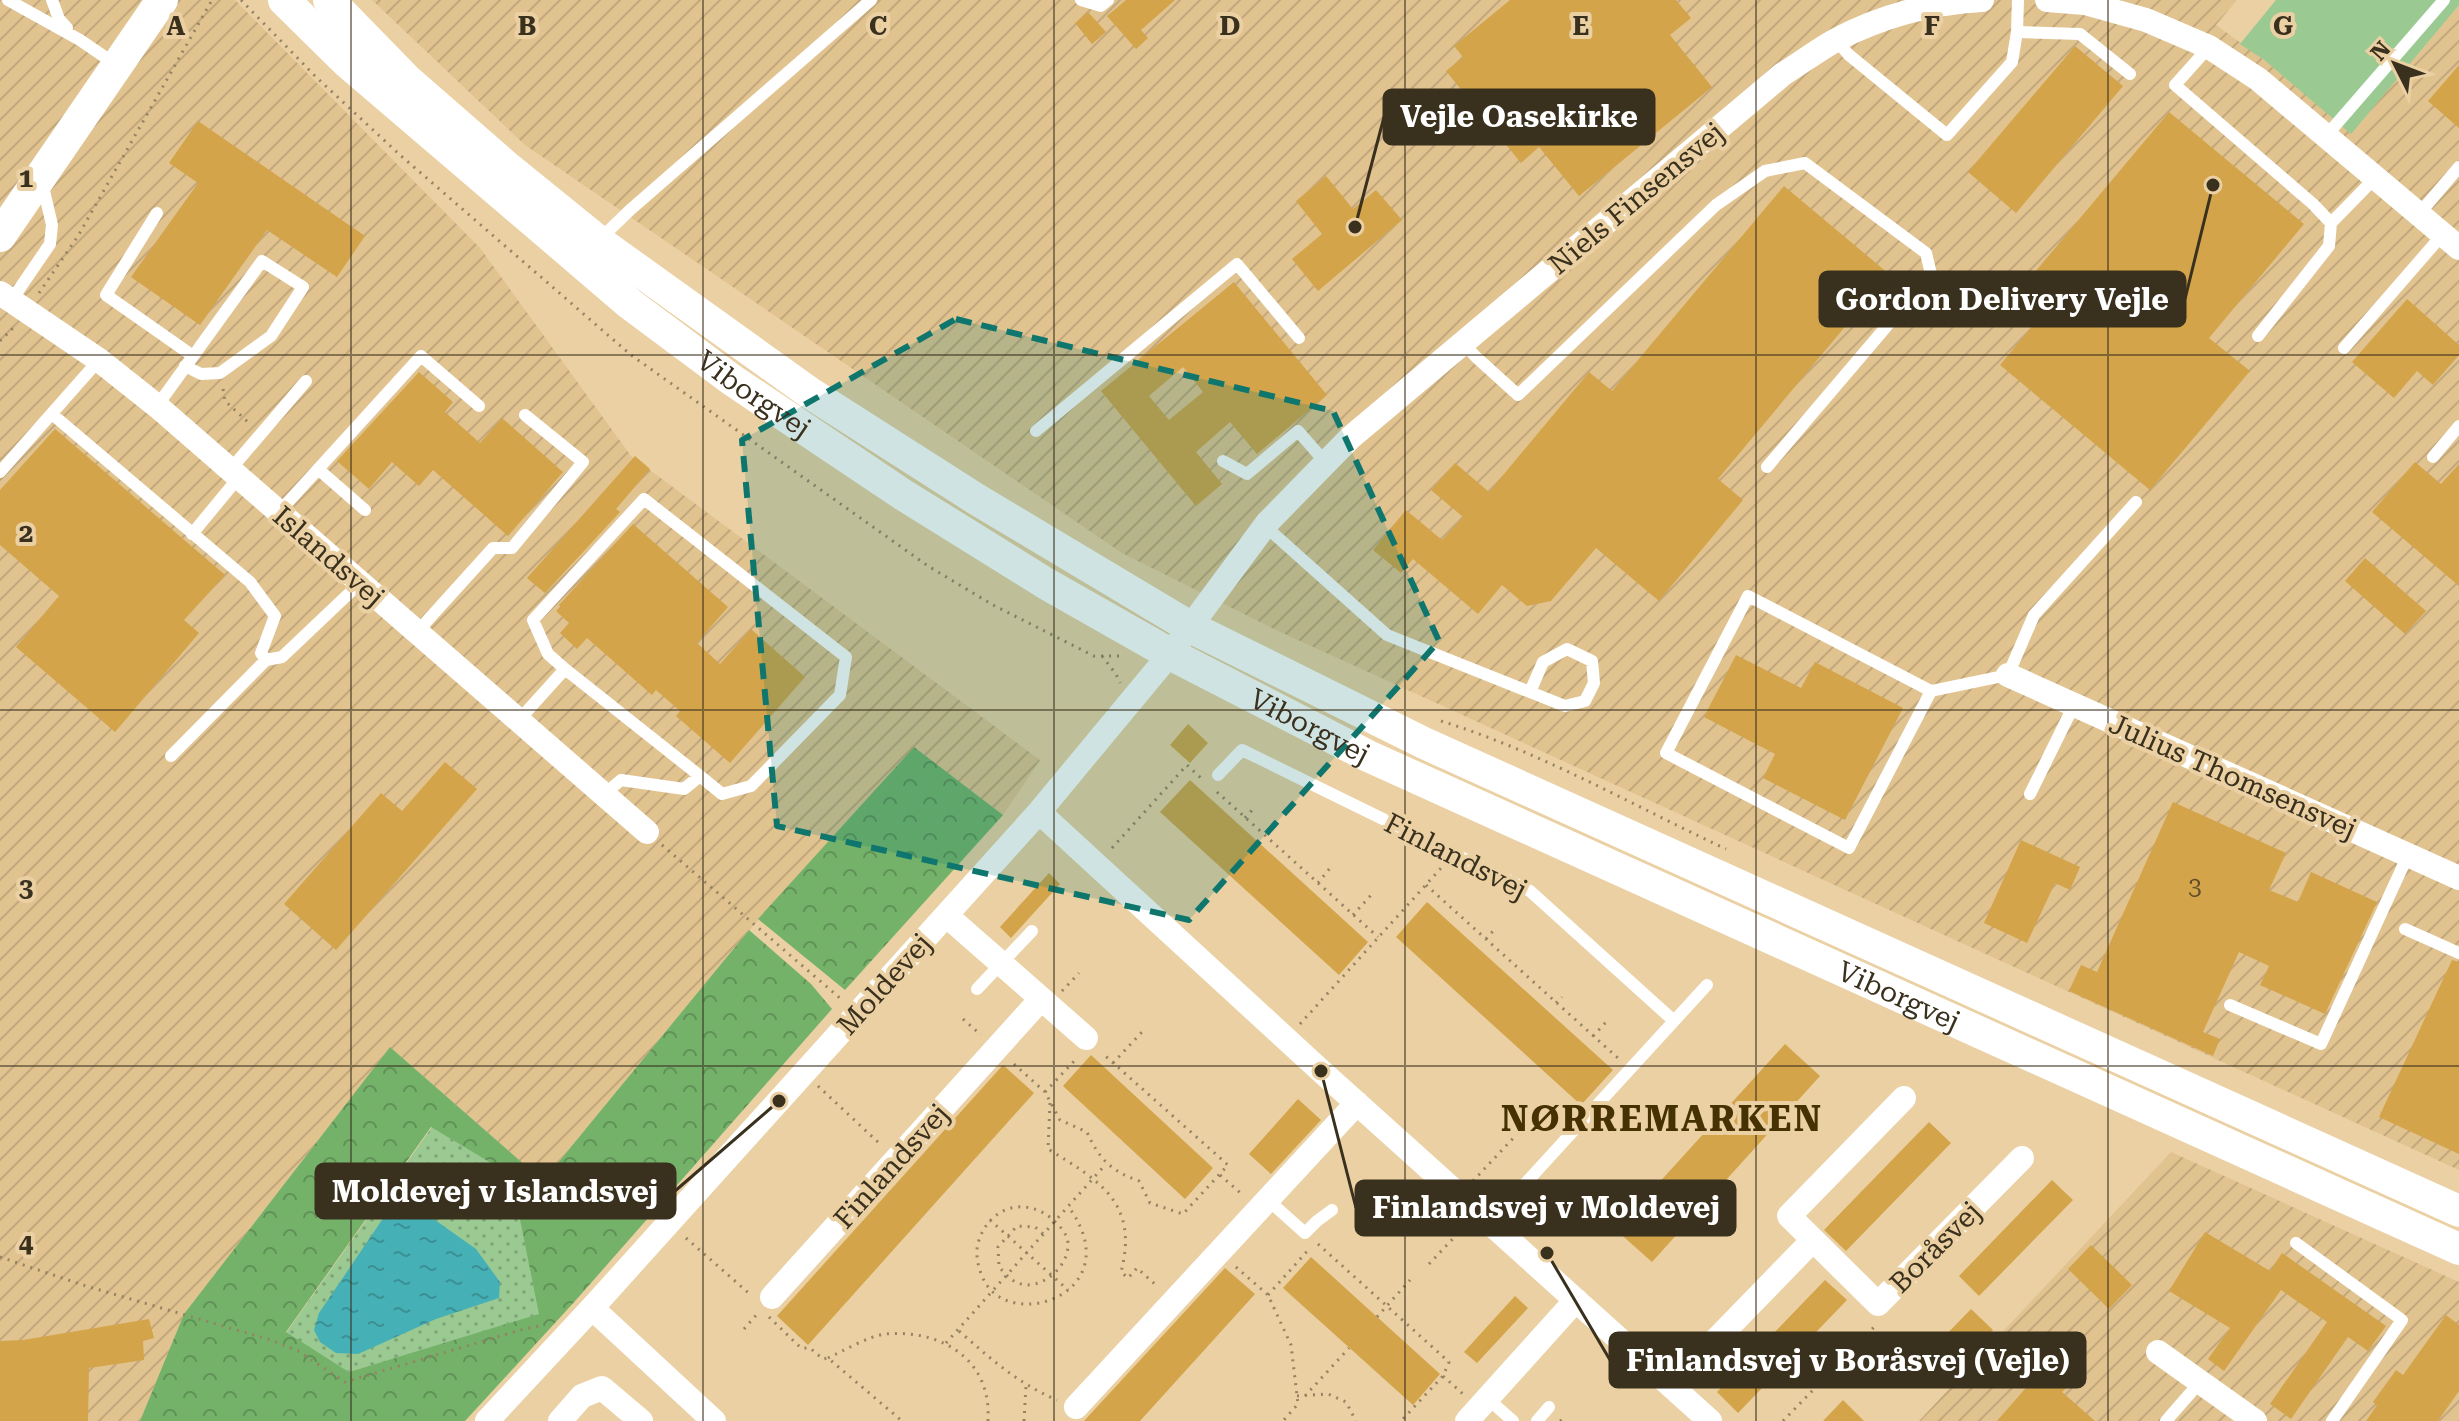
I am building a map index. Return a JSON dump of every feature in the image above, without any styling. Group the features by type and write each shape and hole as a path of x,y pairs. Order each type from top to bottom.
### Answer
{"street":[{"path":"0,236 162,0"},
{"name":"Viborgvej","path":"284,0 347,62 630,304 732,380 902,494 1045,583 1170,654 1368,756 2459,1249"},
{"name":"Viborgvej","path":"329,0 406,79 598,241 810,393 976,499 1190,627 1424,743 2459,1211"},
{"name":"Niels Finsensvej","path":"1170,654 1265,526 1350,438 1783,74 1836,40 1894,15 1966,0"},
{"path":"2047,0 2086,2 2146,20 2209,47 2258,79 2451,241"},
{"name":"Islandsvej","path":"12,302 99,360 157,406 647,832"},
{"name":"Moldevej","path":"487,1421 947,916 1039,812 1170,654"},
{"name":"Julius Thomsensvej","path":"2008,675 2459,878"},
{"path":"1039,812 1710,1421"},
{"path":"947,916 1089,1041"},
{"name":"Finlandsvej","path":"761,1304 1041,999"},
{"name":"Boråsvej","path":"1904,1098 1789,1216 1878,1304 2022,1158"},
{"path":"1076,1407 1357,1103"},
{"path":"1671,1386 1813,1240"},
{"path":"1467,1421 1576,1300"},
{"path":"592,1308 714,1421"},
{"path":"2158,1352 2255,1421"},
{"path":"560,1421 582,1396 602,1388 641,1421"}],"lane":[{"path":"8,0 80,40 116,65"},
{"path":"52,0 59,19 80,40"},
{"path":"598,241 871,0"},
{"path":"1081,0 1101,6 1108,0"},
{"path":"1836,40 1849,55 1947,135 2012,62 2018,0"},
{"path":"2326,136 2444,0"},
{"path":"2017,32 2080,34 2130,74"},
{"path":"2209,47 2175,85 2331,223"},
{"path":"1463,343 1518,395 1716,205 1765,171 1805,163 1926,253 1931,274 1767,467"},
{"path":"2419,214 2459,167"},
{"path":"12,302 50,244 52,225 40,176"},
{"path":"2258,336 2329,246 2331,223 2376,177"},
{"path":"157,213 106,295 189,361 201,374 220,373 271,336 303,287 262,261 189,361 157,406"},
{"path":"2344,348 2451,241"},
{"path":"1036,431 1237,264 1299,338"},
{"path":"279,512 421,356 479,406"},
{"path":"0,472 99,360"},
{"path":"192,534 261,433 306,381"},
{"path":"52,414 250,582 275,616 261,653 266,660"},
{"path":"417,632 493,548 512,548 583,462 525,415"},
{"path":"2433,457 2459,426"},
{"path":"1223,461 1247,474 1298,431 1326,463"},
{"path":"318,469 365,510"},
{"path":"644,499 846,657 840,695 751,786 722,794 700,776 548,654 533,620 644,499"},
{"path":"1931,691 1849,848 1666,753 1748,596 1931,691 2008,675 2034,615 2136,502"},
{"path":"1265,526 1387,635 1565,706 1585,701 1594,683 1592,661 1567,649 1543,662 1530,692"},
{"path":"171,756 266,660 282,657 360,583"},
{"path":"519,720 565,669"},
{"path":"2030,794 2074,705"},
{"name":"Finlandsvej","path":"1218,775 1242,750 1530,891 1674,1021"},
{"path":"603,795 621,780 684,789 700,776"},
{"path":"2230,1005 2321,1044 2408,855"},
{"path":"2405,929 2459,953"},
{"path":"977,989 1032,931"},
{"path":"1484,1217 1572,1133 1707,985"},
{"path":"1268,1200 1305,1233 1332,1210"},
{"path":"2296,1243 2402,1320 2332,1421"},
{"path":"2166,1421 2200,1382"},
{"path":"1487,1398 1513,1421"},
{"path":"1537,1421 1549,1407"}],"path":[{"path":"0,341 8,334 12,302 78,236 212,0"},
{"path":"404,158 409,153"},
{"path":"220,373 225,401 261,433"},
{"path":"1096,866 1187,765 1378,937"},
{"path":"1245,818 1255,807"},
{"path":"647,832 857,1014"},
{"path":"1287,1039 1454,853"},
{"path":"1318,883 1330,868"},
{"path":"1426,885 1630,1069"},
{"path":"1353,915 1372,894"},
{"path":"1486,939 1493,931"},
{"path":"1556,1003 1562,997"},
{"path":"963,1019 1045,1092 1060,1120 1087,1132 1096,1152 1107,1163 1119,1174 1139,1181 1150,1203 1183,1214 1228,1165 1089,1041 1045,1092"},
{"path":"1593,1036 1608,1020"},
{"path":"1113,1063 1142,1032"},
{"path":"804,1073 896,1159"},
{"path":"1050,1103 1048,1149 1094,1178 1109,1192 1120,1210 1126,1230 1126,1252 1121,1272 1128,1278 1137,1268 1174,1301"},
{"path":"1459,1195 1519,1132 1572,1133"},
{"path":"946,1343 1107,1163"},
{"path":"1043,1234 1035,1227 1017,1226 998,1247 999,1267 1018,1283 1044,1282 1066,1255 1069,1245 1067,1238 1055,1221 1024,1206 1001,1211 990,1220 977,1245 977,1257 984,1282 992,1291 1007,1300 1029,1305 1052,1300 1078,1279 1088,1260 1086,1240 1080,1222 1068,1206"},
{"path":"1429,1264 1484,1217"},
{"path":"990,1220 1068,1290"},
{"path":"669,1222 761,1304 770,1320 801,1348 810,1348 823,1359 882,1334 924,1335 946,1343 963,1355 976,1370 985,1389 988,1421"},
{"path":"1268,1295 1316,1242 1449,1362 1443,1376 1401,1421"},
{"path":"1219,1252 1268,1295 1291,1345 1298,1404 1283,1421"},
{"path":"0,1257 86,1286 271,1340 298,1351 345,1382 524,1329 556,1323 568,1333"},
{"path":"1377,1317 1410,1280"},
{"path":"744,1329 761,1304"},
{"path":"1783,1421 1884,1317"},
{"path":"958,1330 1026,1386 1076,1407"},
{"path":"1305,1396 1349,1348"},
{"path":"828,1358 901,1421"},
{"path":"1024,1421 1026,1386"},
{"path":"1297,1396 1328,1394 1346,1402 1356,1421"}],"highlighted area":[{"path":"956,319 1333,411 1439,641 1189,920 777,826 742,440"}],"shaded area":[{"path":"0,0 235,0 480,248 631,456 1040,760 1003,815 914,748 749,930 543,1181 390,1047 184,1314 140,1421 0,1421"},
{"path":"372,0 2237,0 2216,25 2263,59 2351,133 2459,5 2459,1170 1276,630 1122,553 525,145"},
{"path":"2171,1152 2459,1282 2459,1421 1919,1421"}],"green space":[{"path":"2276,0 2459,0 2459,5 2351,134 2263,59 2240,44"},
{"path":"914,747 1003,815 845,990 758,919"},
{"path":"749,930 811,984 832,1009 576,1300 465,1421 140,1421 184,1314 390,1047 543,1181","holes":["431,1127 511,1175 539,1314 349,1372 286,1332"]},
{"path":"432,1127 511,1175 540,1315 349,1372 286,1333"}],"water":[{"path":"401,1207 418,1208 476,1249 500,1282 499,1298 436,1319 358,1354 336,1353 320,1342 314,1330 319,1313 386,1214"}],"building":[{"path":"1126,0 1175,0 1141,30 1148,38 1136,49 1107,16"},
{"path":"1510,0 1676,0 1691,18 1670,35 1712,87 1579,196 1539,147 1521,163 1446,71 1463,57 1454,46"},
{"path":"1088,12 1106,32 1092,44 1075,23"},
{"path":"2075,46 2123,86 2016,213 1968,172"},
{"path":"2459,65 2459,128 2428,101"},
{"path":"2169,112 2304,224 2209,338 2250,371 2150,490 2000,365 2034,324 2009,303"},
{"path":"198,121 365,236 337,277 267,230 200,325 131,277 198,183 169,163"},
{"path":"1326,176 1353,209 1376,190 1402,220 1318,291 1292,259 1322,234 1296,201"},
{"path":"1784,186 1889,274 1718,479 1743,500 1659,601 1596,548 1551,601 1527,606 1502,585 1478,614 1413,559 1401,573 1373,550 1406,510 1442,540 1463,517 1431,490 1455,463 1489,492 1589,372 1612,391"},
{"path":"1234,282 1327,395 1257,454 1230,422 1196,452 1222,484 1196,506 1101,391","holes":["1183,367 1203,392 1169,420 1149,396"]},
{"path":"2407,299 2459,345 2459,355 2433,385 2417,371 2394,398 2352,362"},
{"path":"419,372 453,402 445,412 480,443 502,418 563,472 508,536 433,470 419,486 392,462 369,489 337,461"},
{"path":"55,429 225,575 184,620 199,633 115,732 16,647 59,596 0,545 0,490"},
{"path":"635,456 650,469 616,509 620,512 545,593 527,578"},
{"path":"2415,462 2441,484 2459,464 2459,586 2372,512"},
{"path":"633,524 728,607 697,643 720,664 751,629 805,677 730,763 676,716 680,711 656,690 652,695 587,638 577,649 560,633 569,623 556,611 559,605"},
{"path":"2365,558 2426,611 2405,634 2345,581"},
{"path":"1736,655 1801,688 1815,662 1903,708 1845,820 1763,778 1775,754 1704,717"},
{"path":"1188,724 1208,743 1190,763 1170,745"},
{"path":"445,762 477,789 336,950 284,904 381,793 402,811"},
{"path":"1190,780 1368,942 1339,975 1160,812"},
{"path":"2173,802 2286,853 2269,890 2298,902 2311,872 2377,902 2325,1014 2260,985 2269,966 2239,952 2203,1032 2220,1039 2213,1056 2069,991 2081,965 2097,972"},
{"path":"2021,840 2080,867 2070,890 2055,883 2027,943 1984,923"},
{"path":"1049,873 1060,884 1011,938 1000,927"},
{"path":"1427,902 1613,1070 1581,1105 1396,937"},
{"path":"2452,960 2459,962 2459,1154 2379,1117"},
{"path":"1785,1044 1820,1076 1652,1262 1616,1230"},
{"path":"1091,1055 1213,1168 1185,1199 1063,1086"},
{"path":"1003,1065 1034,1093 808,1345 777,1316"},
{"path":"1298,1099 1321,1120 1271,1174 1249,1154"},
{"path":"1929,1122 1951,1143 1846,1251 1824,1230"},
{"path":"2052,1180 2073,1200 1979,1296 1959,1276"},
{"path":"2205,1232 2270,1271 2282,1253 2386,1326 2368,1351 2348,1337 2291,1419 2270,1404 2327,1322 2281,1290 2224,1371 2208,1359 2230,1328 2169,1291"},
{"path":"2091,1245 2132,1285 2109,1309 2068,1269"},
{"path":"1311,1257 1440,1374 1413,1405 1283,1288"},
{"path":"1225,1268 1255,1294 1140,1421 1084,1421"},
{"path":"1825,1280 1847,1300 1738,1413 1717,1392"},
{"path":"1515,1296 1528,1308 1477,1363 1464,1352"},
{"path":"1971,1309 1993,1330 1960,1364 1956,1360 1933,1383 1918,1368"},
{"path":"2446,1315 2459,1325 2459,1391 2438,1421 2366,1421 2377,1405 2373,1402 2396,1370 2403,1375"},
{"path":"149,1319 154,1338 143,1341 144,1360 89,1368 88,1421 0,1421 0,1341"},
{"path":"2050,1360 2074,1380 2062,1392 2095,1421 1997,1421"},
{"path":"1843,1400 1864,1421 1823,1421"}],"place":[{"name":"Gordon Delivery Vejle","path":"2213,185"},
{"name":"Vejle Oasekirke","path":"1355,227"},
{"name":"Finlandsvej v Moldevej","path":"1321,1071"},
{"name":"Moldevej v Islandsvej","path":"779,1101"},
{"name":"Finlandsvej v Boråsvej (Vejle)","path":"1547,1253"}],"district":[{"name":"NØRREMARKEN","path":"1662,1118"}]}
